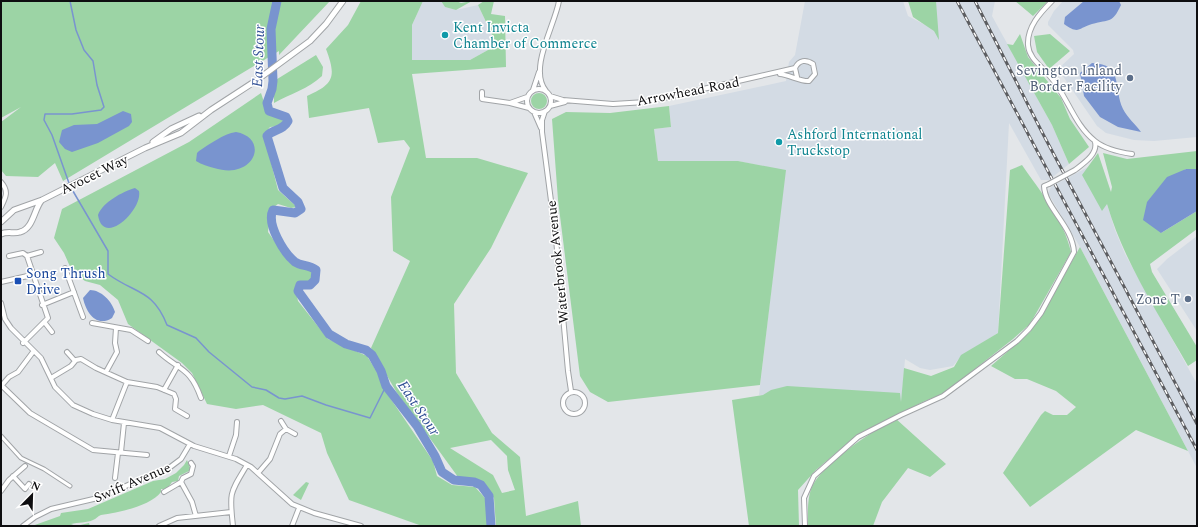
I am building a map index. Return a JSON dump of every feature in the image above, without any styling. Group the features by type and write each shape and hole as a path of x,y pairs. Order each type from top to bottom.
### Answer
{"street":[{"name":"Avocet Way","path":"1,222 14,210 42,200 145,148 181,133 211,110 257,80 318,34 344,1"},
{"path":"510,103 527,97 533,90 541,66 546,41 559,1"},
{"path":"1052,1 1032,26 1028,37 1029,49 1037,63 1060,88 1081,127 1095,142 1108,149 1132,154"},
{"path":"806,61 813,64 816,70 814,77 809,81 802,81 797,77 795,68 800,62 806,61"},
{"path":"482,92 482,99 510,103 529,108 534,112 540,113 545,111 550,106 550,96 542,83 541,66"},
{"name":"Arrowhead Road","path":"550,96 573,101 613,104 646,102 795,68"},
{"name":"Arrowhead Road","path":"778,73 797,77"},
{"path":"533,90 538,88 546,91"},
{"path":"527,97 529,108"},
{"name":"Arrowhead Road","path":"550,106 558,103 573,101"},
{"name":"Waterbrook Avenue","path":"545,111 542,120 542,132 556,239 568,371 572,391"},
{"name":"Waterbrook Avenue","path":"534,112 542,132"},
{"path":"805,526 804,498 814,476 858,437 900,415 943,396 1017,341 1029,329 1041,313 1074,252 1074,243 1047,197 1044,186 1075,170 1090,157 1096,147 1095,142"},
{"path":"1,182 6,188 5,200 1,207"},
{"path":"1,234 25,230 30,225 36,208 42,200"},
{"path":"9,256 23,253 27,256 41,252"},
{"path":"23,343 45,323 47,315 42,305 27,256"},
{"path":"65,268 83,317"},
{"path":"1,282 32,275"},
{"path":"42,305 74,292"},
{"path":"1,303 5,319 23,343 41,358 59,392 72,405 112,420 160,428 190,444 229,456 248,465 277,492 299,508 361,526"},
{"path":"45,323 52,332"},
{"path":"92,323 132,330 148,341"},
{"path":"106,372 117,352 115,343 116,328"},
{"path":"34,352 18,372 9,377 2,387 30,413 90,449 148,455"},
{"path":"67,352 75,362"},
{"path":"159,352 178,365 190,376 201,398"},
{"path":"51,378 71,366 79,358 127,382 164,390 176,396 175,409 187,416"},
{"path":"164,390 178,365"},
{"path":"112,420 127,382"},
{"path":"572,391 582,395 585,402 584,408 575,414 568,412 563,406 565,395 572,391"},
{"path":"281,421 286,429 295,434"},
{"path":"229,456 237,430 237,422"},
{"path":"115,478 124,423"},
{"path":"231,428 237,430"},
{"path":"258,473 270,459 280,434 286,429"},
{"path":"1,436 21,458 44,469 70,486"},
{"name":"Swift Avenue","path":"23,526 35,517 51,509 102,498 141,479 165,471 181,459 190,444"},
{"path":"164,492 181,482 182,478 193,471 191,463"},
{"path":"233,526 231,492 236,481 248,465"},
{"path":"1,488 25,466"},
{"path":"13,476 25,489 29,484"},
{"path":"181,482 192,502 196,516"},
{"path":"292,526 299,508"},
{"path":"159,526 177,518 231,512"}],"shaded area":[{"path":"423,1 441,1 445,7 456,10 478,5 497,45 470,60 412,60 412,25"},
{"path":"805,1 903,1 908,16 929,27 931,1 995,1 992,16 1052,125 1069,164 1049,180 1041,180 1009,123 998,333 962,355 953,366 930,370 920,368 905,359 901,406 759,395 785,171 738,161 658,161 654,129 671,127 669,106 786,81 789,62 795,55"},
{"name":"Sevington Inland Border Facility","path":"1063,1 1197,1 1197,137 1154,141 1134,140 1106,133 1097,126 1058,69 1074,54 1073,50 1048,25 1054,11"},
{"path":"1088,167 1107,204 1115,230 1125,254 1197,384 1197,468 1080,247 1048,193 1051,187"},
{"name":"Zone T","path":"1197,236 1197,331 1157,269 1167,259"}],"green space":[{"path":"1,1 330,1 279,55 279,51 63,181 55,163 38,177 6,176 1,170 1,122 21,107 1,118"},
{"path":"361,1 423,1 412,25 412,60 470,60 497,45 478,5 484,1 494,1 491,14 505,16 506,67 412,74 426,158 477,158 528,173 491,248 454,304 456,373 492,433 520,457 526,516 578,501 581,526 496,526 494,498 477,479 458,477 397,393 371,348 410,261 393,251 391,197 410,148 404,140 378,143 369,108 309,118 307,96 323,87 331,78 331,66 326,49 348,25","holes":["491,440 507,456 508,470 515,490 502,493 493,475 450,448"]},
{"path":"441,1 456,1 461,3 472,1 456,10 445,7"},
{"path":"908,1 936,1 939,40 934,31 913,17"},
{"path":"1015,1 1048,1 1033,16"},
{"path":"1020,34 1028,57 1061,98 1070,119 1089,147 1069,164 1052,125 1007,44 1013,45"},
{"path":"1050,34 1070,51 1049,69 1037,52 1034,36"},
{"path":"316,55 323,67 322,76 317,81 305,88 274,103 274,81"},
{"path":"261,93 268,114 285,121 280,126 270,127 264,135 278,190 297,207 291,208 278,204 270,210 268,232 289,262 312,271 312,279 308,282 300,281 295,286 298,301 328,339 367,356 380,377 386,392 433,461 437,476 452,485 475,487 485,498 489,526 422,526 349,500 327,453 321,433 263,405 236,409 207,404 192,373 182,363 128,324 118,300 100,285 85,281 72,271 64,253 54,238 62,209 189,142"},
{"path":"539,93 545,95 547,101 545,107 539,109 533,107 531,101 533,95"},
{"path":"669,106 671,127 654,129 658,161 738,161 786,170 760,385 608,402 590,392 580,376 558,200 552,119 566,112 610,113"},
{"path":"1197,151 1197,169 1185,169 1161,233 1197,211 1197,229 1150,264 1152,272 1197,347 1197,360 1188,366 1132,267 1114,225 1107,204 1102,211 1082,175 1098,153 1111,192 1112,187 1103,153 1127,159"},
{"path":"1022,165 1057,217 1068,240 1071,252 1030,324 943,394 925,401 857,435 816,470 798,490 799,526 749,526 732,400 763,395 771,390 787,386 900,393 901,402 904,368 931,376 954,367 961,355 998,333 1010,170"},
{"path":"1080,247 1188,451 1136,430 1030,507 1003,473 1045,411 1053,415 1067,415 1076,407 1056,391 1027,379 1015,379 991,366 1030,332"},
{"path":"895,418 946,464 930,477 908,468 882,502 873,526 808,526 808,508 811,489 825,469 848,449"},
{"path":"187,460 191,470 179,476 178,481 172,482 167,489 161,489 161,492 150,501 124,511 101,515 91,521 71,524 76,526 32,526 60,516 61,513 88,509 153,481 165,479 176,473"},
{"path":"306,482 309,483 301,500 293,495"},
{"path":"89,523 90,526 76,526"}],"water":[{"path":"1084,1 1119,1 1121,5 1113,18 1110,20 1092,24 1078,30 1064,24 1065,17"},
{"path":"1092,63 1102,64 1113,72 1116,78 1123,109 1141,132 1118,127 1100,117 1084,96 1080,73"},
{"path":"123,111 131,114 132,122 129,126 98,143 72,152 65,149 59,142 62,130 74,125 97,124"},
{"path":"236,132 246,136 253,142 255,149 253,157 248,164 240,169 228,170 214,168 196,161 197,153 199,151 221,137"},
{"path":"1186,169 1197,169 1197,211 1161,233 1143,220 1147,202 1167,177"},
{"path":"135,188 139,191 139,199 129,216 114,227 107,228 101,224 98,215 100,210 108,202 119,195"},
{"path":"90,290 94,290 102,294 109,300 115,312 112,318 106,321 101,321 97,320 89,313 83,298"}],"waterway":[{"path":"70,1 76,30 84,50 93,61 97,85 104,107 101,110 72,114 45,114 44,120 52,135 70,186 108,251 108,274 149,298 162,313 167,325 196,338 209,352 252,387 266,390 279,398 285,399 302,396 370,418 386,386"},
{"name":"East Stour","path":"277,1 271,29 273,81 267,103 269,111 286,117 288,121 283,127 267,136 283,188 298,202 301,209 295,213 273,210 271,216 277,238 286,252 295,262 316,270 315,280 310,285 300,285 298,291 329,334 346,344 366,350 372,355 381,371 386,386 417,426 435,456 442,472 454,480 474,482 481,485 489,496 491,526"}],"railway":[{"path":"957,1 1197,450"},
{"path":"975,1 1043,134 1197,424"}],"place":[{"name":"Kent Invicta Chamber of Commerce","path":"445,35"},
{"name":"Sevington Inland Border Facility","path":"1130,78"},
{"name":"Ashford International Truckstop","path":"779,142"},
{"name":"Song Thrush Drive","path":"18,281"},
{"name":"Zone T","path":"1188,299"}]}
